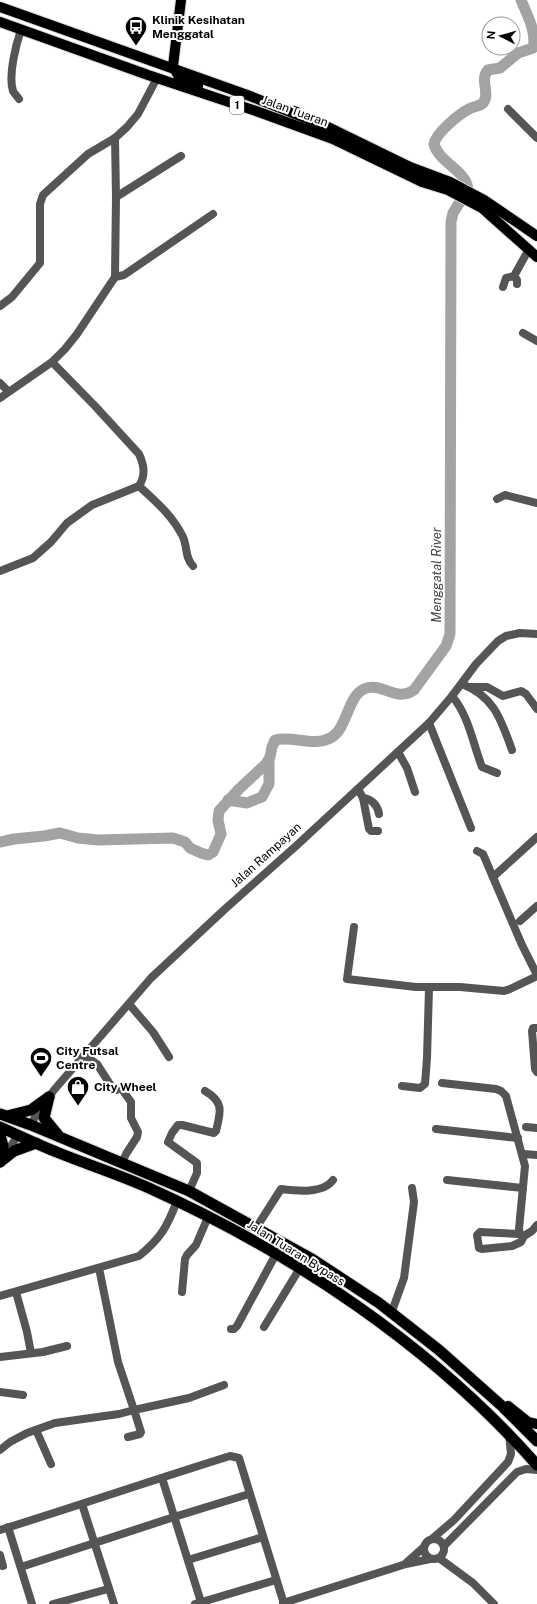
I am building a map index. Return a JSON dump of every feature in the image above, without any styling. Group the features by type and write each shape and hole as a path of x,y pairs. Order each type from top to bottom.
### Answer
{"highway":[{"path":"3,1115 31,1110 49,1097"},
{"path":"49,1097 44,1118 60,1138"},
{"name":"Jalan Tuaran Bypass","path":"3,1115 31,1124 60,1138 189,1191 312,1259 379,1303 438,1350 537,1441"},
{"path":"31,1124 35,1133 41,1138 166,1190 173,1195 177,1201"},
{"name":"Jalan Tuaran Bypass","path":"0,1127 36,1143 114,1173 177,1201 300,1268 414,1349 509,1433 537,1464"},
{"path":"0,1136 2,1146 0,1162"},
{"path":"0,1162 14,1151 36,1143"}],"main road":[{"path":"181,0 172,59 174,69 179,78 198,86 204,94"},
{"name":"Jalan Tuaran","path":"0,7 295,113 330,128 449,186 537,236"},
{"path":"4,24 14,13"},
{"name":"Jalan Tuaran","path":"4,24 333,139 422,182 449,186"},
{"name":"Jalan Tuaran","path":"483,204 537,256"},
{"path":"484,1391 500,1399 528,1422 537,1424"}],"street":[{"path":"18,99 13,91 12,71 17,39 21,30"},
{"path":"0,306 12,297 40,261 40,204 43,195 97,148 114,138 127,127 138,114 157,78"},
{"path":"508,109 537,138"},
{"path":"0,398 8,391 52,362 77,334 114,277 116,197 114,138"},
{"path":"0,311 14,301 44,262 46,198 92,157 97,148"},
{"path":"116,197 181,156"},
{"path":"114,277 124,275 213,214"},
{"path":"503,287 503,282 506,278 516,280 529,249"},
{"path":"524,333 537,341"},
{"path":"0,571 33,558 51,542 67,524 92,505 139,486 144,471 143,463 139,454 52,362"},
{"path":"0,383 8,391"},
{"path":"139,486 171,516 186,542 186,556 193,566"},
{"path":"497,499 505,495 537,503"},
{"name":"Jalan Rampayan","path":"31,1124 49,1097 151,978 429,723 452,696 466,685 484,655 506,636 520,633 537,634"},
{"path":"466,685 487,687 503,696 522,691 537,709"},
{"path":"466,685 483,697 495,709 512,750"},
{"path":"452,696 457,702 463,715 482,767 486,770 497,773"},
{"path":"429,723 471,828"},
{"path":"398,752 407,768 415,792"},
{"path":"358,789 363,798 368,828 371,831 378,831"},
{"path":"363,798 366,798 376,806 379,814"},
{"path":"494,877 537,837"},
{"path":"354,927 347,979 429,988 460,987 504,991 510,990 537,976 522,945 494,877 483,854 478,851"},
{"path":"520,921 537,906"},
{"path":"402,1086 420,1088 424,1084 427,1058 429,988"},
{"path":"129,1004 153,1032 170,1057"},
{"path":"537,1028 533,1028 532,1031 534,1069 537,1072"},
{"path":"84,1055 97,1064 113,1089 121,1088 130,1102 131,1118 138,1132 137,1137 122,1163"},
{"path":"442,1083 501,1091 506,1096 525,1166 519,1229 522,1235 521,1242 514,1245 480,1249 477,1234 480,1232 522,1235 532,1231 537,1225"},
{"path":"189,1191 197,1173 197,1163 168,1142 178,1125 206,1132 214,1133 216,1131 220,1106 215,1097 205,1091"},
{"path":"526,1127 537,1128"},
{"path":"436,1129 518,1138"},
{"path":"0,1162 18,1135"},
{"path":"522,1154 537,1155"},
{"path":"256,1228 281,1189 296,1191 322,1188 330,1184 333,1180"},
{"path":"447,1180 523,1188"},
{"path":"391,1314 404,1278 414,1202 412,1188"},
{"path":"0,1296 139,1256 154,1243 166,1227 177,1201"},
{"path":"182,1292 186,1255 196,1245 208,1217"},
{"path":"231,1329 234,1329 237,1326 276,1254"},
{"path":"99,1268 118,1362 141,1432 140,1434 128,1438"},
{"path":"264,1327 300,1268"},
{"path":"16,1292 28,1332 31,1353"},
{"path":"0,1357 43,1352 67,1346"},
{"path":"0,1450 10,1442 55,1423 120,1414 189,1398 224,1385"},
{"path":"0,1392 23,1395"},
{"path":"36,1430 51,1464"},
{"path":"406,1564 424,1547 425,1543 454,1520 508,1462 511,1454 509,1433"},
{"path":"32,1604 21,1567 4,1529 230,1456 239,1458 284,1604 406,1564 439,1558 443,1555 444,1546 517,1472 526,1469 537,1470"},
{"path":"162,1478 188,1560 198,1603 276,1580"},
{"path":"21,1567 249,1494"},
{"path":"82,1504 114,1604"},
{"path":"188,1560 263,1537"},
{"path":"433,1538 438,1539 444,1546"},
{"path":"424,1547 426,1556 430,1559"},
{"path":"0,1554 3,1566"},
{"path":"439,1558 474,1584 494,1604"},
{"path":"53,1604 108,1589"}],"waterway":[{"name":"Menggatal River","path":"0,842 60,833 78,838 98,840 173,838 185,842 190,848 208,855 213,852 221,834 218,820 219,811 239,789 266,764 270,757 275,740 289,739 318,741 332,737 341,727 354,698 364,689 371,687 401,694 414,690 446,646 450,634 451,222 453,213 468,189 463,177 441,156 434,144 443,129 454,119 465,111 483,103 486,95 485,78 488,70 500,68 518,53 533,48 533,30 521,0"},
{"path":"228,800 247,803 262,797 269,784 269,760"}],"place":[{"name":"Klinik Kesihatan Menggatal","path":"136,46"},
{"name":"City Futsal Centre","path":"41,1078"},
{"name":"City Wheel","path":"78,1106"}]}
